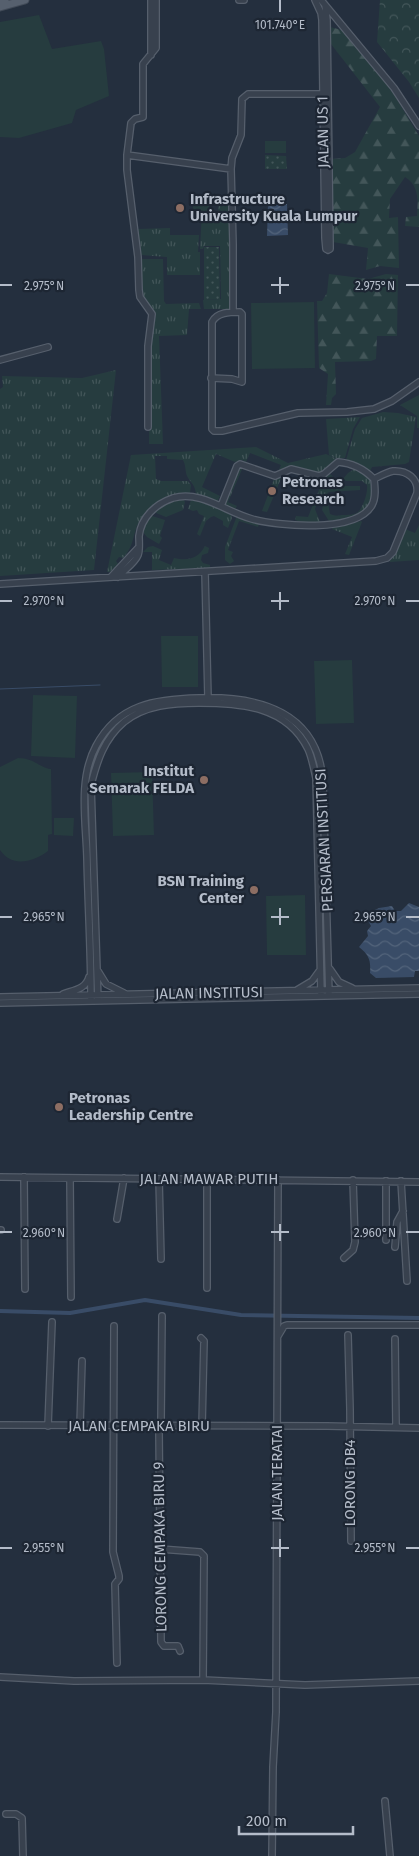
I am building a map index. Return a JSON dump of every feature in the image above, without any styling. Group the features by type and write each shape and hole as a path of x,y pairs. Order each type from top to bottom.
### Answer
{"main road":[{"path":"0,1 5,0"},
{"path":"0,7 25,0"}],"street":[{"path":"151,0 151,55"},
{"path":"148,427 148,346 152,314 140,297 138,257 127,170 127,155 131,122 143,117 143,64 156,48 156,0"},
{"path":"239,0 244,0"},
{"name":"JALAN US 1","path":"315,0 322,20 325,94 330,245 328,250 326,249 325,94 327,20 323,2"},
{"path":"323,2 394,88 419,126"},
{"path":"233,312 234,244 231,169 232,158 241,135 241,103 244,96 253,94 325,94"},
{"path":"127,155 231,169"},
{"path":"211,378 232,379 242,382 242,314 240,312 214,317 212,322 211,378 212,429 218,432 298,413 347,412 374,409 392,401 419,382"},
{"path":"0,360 48,347"},
{"path":"221,506 236,466 240,464 275,476 291,469 318,476 324,474 338,462 345,462 362,469 374,479"},
{"path":"0,584 372,562 387,558 393,552 418,486 412,476 400,472 388,472 374,479"},
{"path":"114,577 139,547 140,532 150,512 163,503 176,498 190,496 207,500 250,518 279,524 310,525 358,518 372,505 374,479"},
{"path":"205,572 208,698"},
{"name":"PERSIARAN INSTITUSI","path":"94,998 90,971 85,785 96,747 112,725 134,708 153,702 208,698 241,699 258,702 279,711 306,735 318,754 323,782 329,993"},
{"name":"PERSIARAN INSTITUSI","path":"94,998 97,969 91,785 96,766 102,748 112,735 130,718 154,707 187,703 241,704 264,710 285,722 308,749 316,778 321,993"},
{"path":"329,967 339,982 357,989"},
{"path":"97,969 106,984 127,994"},
{"path":"295,991 312,981 321,969"},
{"path":"59,996 84,986 90,971"},
{"name":"JALAN INSTITUSI","path":"329,993 357,989 419,988"},
{"name":"JALAN INSTITUSI","path":"0,997 59,996 94,998 127,994 295,991 321,993"},
{"name":"JALAN INSTITUSI","path":"0,1002 321,993 419,994"},
{"name":"JALAN MAWAR PUTIH","path":"0,1177 419,1182"},
{"path":"24,1177 26,1289"},
{"path":"70,1178 71,1297"},
{"path":"116,1219 124,1178"},
{"path":"159,1179 161,1259"},
{"path":"207,1180 207,1288"},
{"name":"JALAN TERATAI","path":"272,1856 276,1684 278,1180"},
{"path":"344,1258 353,1250 355,1242 353,1180"},
{"path":"386,1181 386,1240"},
{"path":"401,1181 407,1281"},
{"path":"396,1247 398,1222 404,1211"},
{"name":"LORONG CEMPAKA BIRU 9","path":"162,1316 160,1426 161,1642 164,1646 178,1646 180,1651"},
{"path":"48,1426 52,1322"},
{"path":"278,1336 284,1326 287,1325 419,1325"},
{"path":"114,1326 113,1552 119,1576 115,1584 117,1663"},
{"name":"LORONG DB4","path":"348,1335 351,1541"},
{"path":"200,1338 204,1342 202,1426"},
{"path":"396,1339 396,1427"},
{"path":"80,1426 82,1361"},
{"name":"JALAN CEMPAKA BIRU","path":"0,1425 350,1426 419,1428"},
{"path":"160,1549 200,1552 204,1556 203,1680"},
{"path":"0,1677 92,1681 203,1680 310,1685 419,1681"},
{"path":"384,1801 390,1856"},
{"path":"6,1814 16,1814 22,1818 23,1856"}],"green space":[{"path":"380,0 419,0 419,98 409,82 377,42"},
{"path":"39,15 52,49 101,41 104,49 109,96 76,110 72,123 19,138 0,137 0,22"},
{"path":"330,27 342,30 390,88 419,136 419,227 405,226 406,217 417,216 417,193 410,180 405,177 390,199 389,218 398,217 399,268 380,266 366,270 368,248 333,242 332,159 345,158 355,152 380,107 331,44"},
{"path":"265,141 286,141 286,153 265,153"},
{"path":"265,155 286,156 287,169 265,169"},
{"path":"220,195 231,195 232,309 204,309 203,300 221,299 220,246 204,246 203,249 200,249 202,211 193,210 193,203 209,203 209,211 218,211"},
{"path":"170,228 170,235 199,235 200,275 167,275 167,257 141,255 138,229"},
{"path":"204,247 219,247 220,299 204,300"},
{"path":"141,259 163,259 164,301 166,304 199,303 201,309 189,309 187,335 159,336 163,444 149,444 150,340 155,315 143,298"},
{"path":"329,274 368,279 386,274 398,275 397,336 377,336 376,359 371,361 335,362 336,394 332,398 331,405 326,405 328,374 319,368 317,301 322,301 327,293"},
{"path":"314,302 315,368 252,369 251,303"},
{"path":"116,370 94,570 0,576 0,389 3,387 2,376 82,378"},
{"path":"419,395 419,428 417,428 417,416 400,405"},
{"path":"383,412 416,417 409,462 372,467 370,471 346,460 355,429 362,418"},
{"path":"360,417 353,429 345,458 338,459 329,455 326,419"},
{"path":"256,447 288,463 326,454 339,460 325,470 316,473 290,466 278,472 281,465 250,453 246,462 242,460 235,462 216,454 202,487 220,496 217,502 196,495 194,487 187,476 183,460 167,459 167,456 155,456 156,479 161,481 188,481 191,485 190,493 173,495 158,501 152,506 141,518 131,547 123,558 119,557 116,561 118,564 110,572 107,572 131,455"},
{"path":"240,465 274,477 283,474 267,512 262,511 274,479 243,467 228,502 237,506 234,511 222,506"},
{"path":"356,468 369,478 372,489 371,500 365,509 356,516 329,521 322,510 323,505 328,503 330,514 336,516 355,514 362,506 367,485 362,481 346,481 343,479"},
{"path":"329,473 343,486 360,486 360,490 329,492 317,503 315,509 320,522 305,523 295,520 296,516 308,517 321,485 318,478"},
{"path":"183,499 185,502 183,510 166,517 156,513 156,509 174,500"},
{"path":"191,500 207,503 231,515 232,518 228,528 223,525 223,521 214,516 206,521 200,536 197,534 204,516 199,514 197,510 188,509"},
{"path":"152,516 165,520 159,544 147,537 143,532 144,524"},
{"path":"237,516 259,524 258,527 239,521 228,550 233,552 231,556 234,561 230,564 225,560 225,547"},
{"path":"361,521 349,555 345,554 352,537 332,529 333,527"},
{"path":"419,525 419,560 390,562 405,529 415,533"},
{"path":"153,546 162,550 159,560 171,565 174,558 192,558 199,554 205,546 209,548 208,553 202,555 201,560 203,563 210,565 210,568 152,570 152,552 143,552 148,547"},
{"path":"161,636 198,636 198,687 162,687"},
{"path":"352,660 354,723 316,724 314,661"},
{"path":"33,695 77,696 75,758 31,756"},
{"path":"18,758 33,761 51,769 52,834 48,835 48,851 36,858 23,861 10,859 0,850 0,767"},
{"path":"152,772 154,835 113,836 111,773"},
{"path":"54,818 74,818 73,836 54,835"},
{"path":"305,895 306,955 267,955 266,896"}],"water":[{"path":"287,204 288,235 267,236 268,205"},
{"path":"409,903 419,907 419,971 415,971 414,977 376,978 370,973 370,961 367,955 359,947 368,936 367,931 371,926 367,919 369,913 379,908 392,906 395,911 401,911"}],"waterway":[{"path":"0,689 100,685"},
{"path":"0,1311 70,1313 145,1300 241,1315 419,1318"}],"place":[{"name":"Infrastructure University Kuala Lumpur","path":"180,208"},
{"name":"Petronas Research","path":"272,491"},
{"name":"Institut Semarak FELDA","path":"204,780"},
{"name":"BSN Training Center","path":"254,890"},
{"name":"Petronas Leadership Centre","path":"59,1107"}]}
